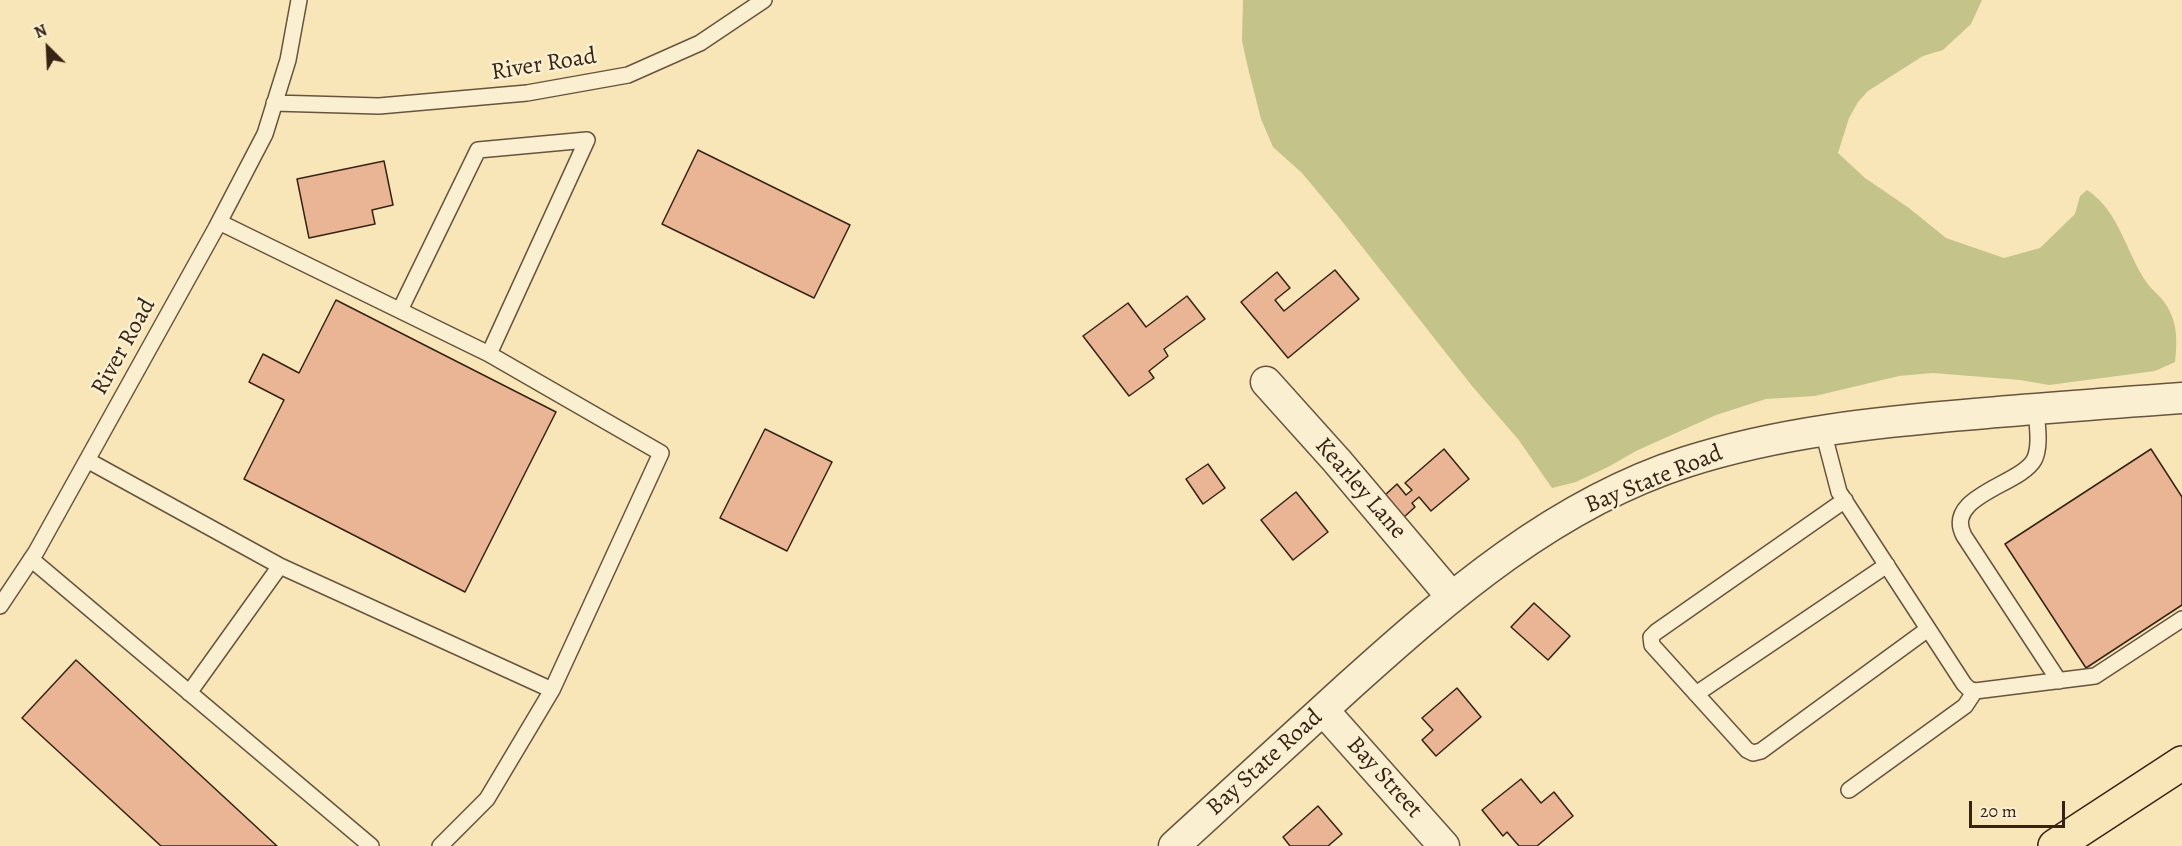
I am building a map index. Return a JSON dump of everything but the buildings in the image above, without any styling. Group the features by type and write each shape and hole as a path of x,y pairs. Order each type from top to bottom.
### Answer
{"highway":[{"path":"2055,846 2182,763"}],"street":[{"name":"Kearley Lane","path":"1266,382 1337,461 1451,596"},
{"name":"Bay State Road","path":"1174,846 1451,596 1564,518 1633,483 1684,463 1730,449 1823,431 1932,418 2182,398"},
{"name":"Bay Street","path":"1323,710 1444,846"}],"lane":[{"name":"River Road","path":"0,606 31,559 87,460 265,134 288,60 299,0"},
{"name":"River Road","path":"274,104 379,106 527,93 628,75 700,44 764,0"},
{"path":"400,310 478,150 587,140 489,354"},
{"path":"219,222 489,354 661,453 552,690 487,799 440,846"},
{"path":"2036,409 2037,451 2033,462 1968,506 1961,518 1961,527 1964,536 2059,681"},
{"path":"1823,431 1839,492 1969,689 1975,691 2091,677 2182,619"},
{"path":"87,460 280,566 552,690"},
{"path":"1845,500 1656,632 1651,637 1652,645 1747,750 1753,753 1761,751 1928,629"},
{"path":"31,559 371,846"},
{"path":"1696,694 1887,565"},
{"path":"189,693 280,566"},
{"path":"1849,790 1965,706 1975,691"}],"shaded area":[{"path":"1243,0 1982,0 1971,24 1943,50 1923,56 1868,91 1858,102 1849,118 1838,153 1865,178 1909,208 1946,238 2004,258 2040,248 2075,214 2080,196 2087,190 2107,209 2139,271 2168,308 2175,328 2175,362 2155,371 2049,385 2020,380 1933,373 1899,376 1815,396 1766,399 1716,415 1636,451 1576,482 1552,488 1518,439 1472,386 1337,215 1302,173 1273,147 1261,119 1242,41"}]}
